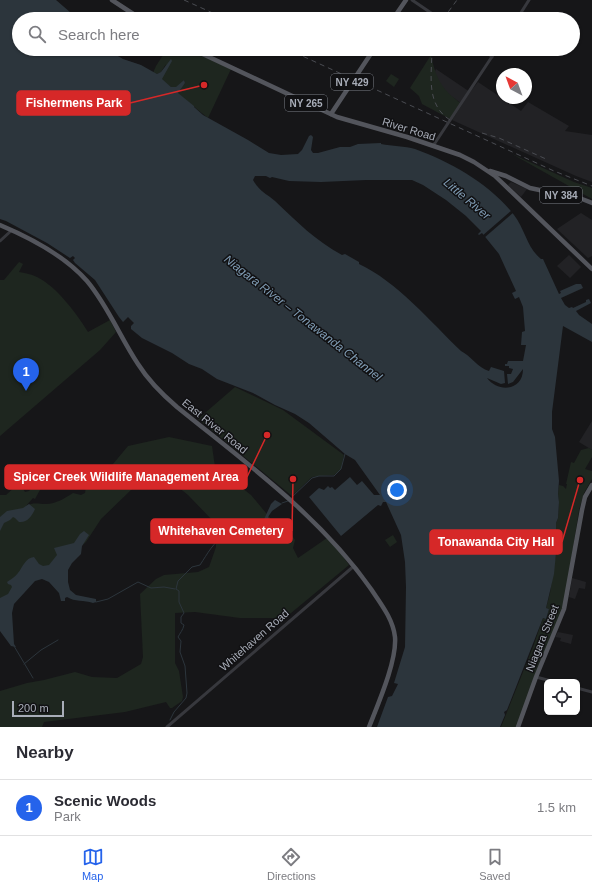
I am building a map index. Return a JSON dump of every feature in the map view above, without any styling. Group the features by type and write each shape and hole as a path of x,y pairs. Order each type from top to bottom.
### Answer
{"main road":[{"path":"112,0 130,12"},
{"path":"398,12 406,0"},
{"name":"River Road","path":"207,56 331,114 434,146 469,159 486,170 588,263 592,269"},
{"name":"NY 429","path":"331,114 369,56"},
{"name":"NY 384","path":"486,170 506,176 530,188 582,199 592,203"},
{"name":"East River Road","path":"0,225 54,253 79,273 93,289 141,369 164,395 280,489 338,546 354,566 388,614 392,623 395,637 394,652 389,673 369,727"},
{"name":"Niagara Street","path":"518,727 536,677 564,609 582,510 585,497 592,485"}],"street":[{"path":"412,0 430,12"},
{"path":"521,12 529,0"},
{"path":"434,146 492,57"},
{"path":"0,241 12,230"},
{"name":"Whitehaven Road","path":"167,727 354,566"},
{"path":"536,677 544,679"},
{"path":"580,689 592,692"}],"shaded area":[{"path":"162,56 202,56 231,69 208,118 177,93 185,83 184,80 177,87 171,87 161,79 166,64 161,72 157,74 153,73"},
{"path":"431,56 435,71 441,83 449,94 462,104 452,120 422,104 419,96 410,88"},
{"path":"436,69 470,92 478,82 496,94 496,104 511,104 521,111 526,104 531,104 569,126 565,131 592,135 592,182 452,120 462,104 442,88 434,73"},
{"path":"391,74 399,79 394,87 386,81"},
{"path":"512,154 574,182 592,188 592,199"},
{"path":"511,182 527,189 521,197 508,185"},
{"path":"581,213 592,220 592,256 588,258 557,229"},
{"path":"569,255 581,267 570,278 557,266"},
{"path":"19,262 23,264 19,272 37,277 51,287 72,309 88,332 110,320 116,332 100,350 0,436 0,280 4,280"},
{"path":"235,387 283,410 344,455 341,469 334,475 312,477 292,496 198,419"},
{"path":"592,421 592,450 579,442"},
{"path":"169,437 212,446 215,467 251,495 271,519 287,528 295,540 293,548 298,558 327,538 340,552 349,565 285,618 240,618 195,612 175,613 175,663 179,671 183,697 182,701 172,708 170,708 166,702 125,712 44,722 42,727 0,727 0,691 75,672 92,677 117,678 141,664 143,657 140,594 156,579 164,575 198,572 209,567 216,547 215,523 188,495 172,482 156,476 131,490 101,519 86,542 66,561 31,581 0,613 0,495 6,495 18,484 20,484 25,492 29,491 37,483 41,488 35,499 33,498 26,506 33,504 53,503 73,493 81,495 85,493 86,486 108,470 128,446"},
{"path":"589,448 592,450 592,457 585,469 592,471 592,479 584,493 579,510 564,606 517,727 501,727 543,618 546,619 549,609 546,608 550,593 556,553 556,523 558,518 559,485 566,489 571,462 574,463 581,450"},
{"path":"393,535 397,542 390,547 385,540"},
{"path":"572,578 586,582 585,589 579,588 575,599 569,597"},
{"path":"558,632 573,635 571,644 560,641 561,638 555,637"}],"water":[{"path":"0,0 56,0 70,12 12,12 12,56 118,56 141,65 157,74 161,72 171,59 172,61 162,79 171,87 176,87 184,80 185,83 178,93 203,115 269,153 281,155 298,154 311,135 313,137 311,150 313,153 340,147 350,147 358,144 381,143 411,148 429,154 456,167 482,184 504,204 518,220 536,255 543,259 559,294 561,293 560,291 576,284 581,284 583,288 561,298 565,305 569,308 573,308 589,299 591,303 576,311 579,315 592,324 592,342 563,326 552,412 552,429 555,437 559,481 559,502 558,518 556,523 554,574 546,608 549,609 546,619 543,618 507,710 504,712 505,715 500,727 377,727 388,697 392,696 398,684 394,683 405,647 405,562 401,535 386,502 383,502 381,506 378,505 341,536 309,497 319,488 324,490 328,486 335,490 350,477 357,485 362,481 374,495 380,495 355,460 345,454 309,423 295,414 253,393 217,379 202,369 189,364 172,353 142,338 131,329 131,326 134,323 128,317 123,322 95,280 75,263 73,260 75,258 73,256 70,258 47,243 0,219","holes":["255,176 266,176 270,178 272,177 289,181 321,182 412,180 423,185 446,200 466,216 481,231 478,234 479,235 482,233 499,254 516,291 512,293 515,299 519,297 523,307 525,331 522,332 521,345 526,345 523,361 508,361 507,364 505,364 505,366 509,366 509,368 513,369 511,374 507,374 508,384 513,382 523,369 519,382 515,385 503,388 492,383 487,378 501,384 505,383 504,371 491,367 489,371 481,367 461,351 400,291 373,271 359,264 359,262 345,254 342,255 324,244 261,190 253,180"]},
{"path":"275,500 282,504 272,511 268,517 271,522 280,526 269,533 267,527 263,528 261,526 271,504"},
{"path":"29,504 35,509 29,518 19,522 13,517 4,523 0,531 0,517 7,511 23,508"},
{"path":"84,531 89,535 82,546 81,554 72,563 68,570 68,582 70,590 76,595 96,599 96,602 86,602 67,597 65,598 65,601 61,601 59,593 49,582 42,579 35,581 14,604 12,613 14,644 16,647 11,646 0,631 0,598 8,594 12,587 7,582 17,574 28,559 34,557 39,564 43,566 49,565 57,555 54,548 74,543"}],"pier":[{"path":"512,210 514,212 484,238 482,236"}],"waterway":[{"path":"292,497 312,478 319,476 334,476 341,469 345,454"},
{"path":"282,503 288,501"},
{"path":"170,720 174,712 186,698 187,693 185,666 180,652 181,641 178,637 184,625 181,623 181,617 184,613 179,602 179,591 176,589 178,581 192,567 200,565 211,548 221,538 226,535 241,539 254,530 262,527"},
{"path":"96,602 108,599 138,582 151,588 164,587 175,589"},
{"path":"24,664 41,650 58,640"},
{"path":"14,646 33,678"}],"railway":[{"path":"184,0 211,12"},
{"path":"448,12 457,0"},
{"path":"302,56 554,171 592,186"},
{"path":"432,56 431,78 433,97 442,113 450,120"},
{"path":"482,133 499,138 546,159"}],"place":[{"name":"Fishermens Park","path":"204,85"},
{"name":"Scenic Woods","path":"26,391"},
{"name":"Spicer Creek Wildlife Management Area","path":"267,435"},
{"name":"Whitehaven Cemetery","path":"293,479"},
{"name":"Tonawanda City Hall","path":"580,480"}],"water label":[{"name":"Little River","path":"467,199"},
{"name":"Niagara River – Tonawanda Channel","path":"303,318"}]}
